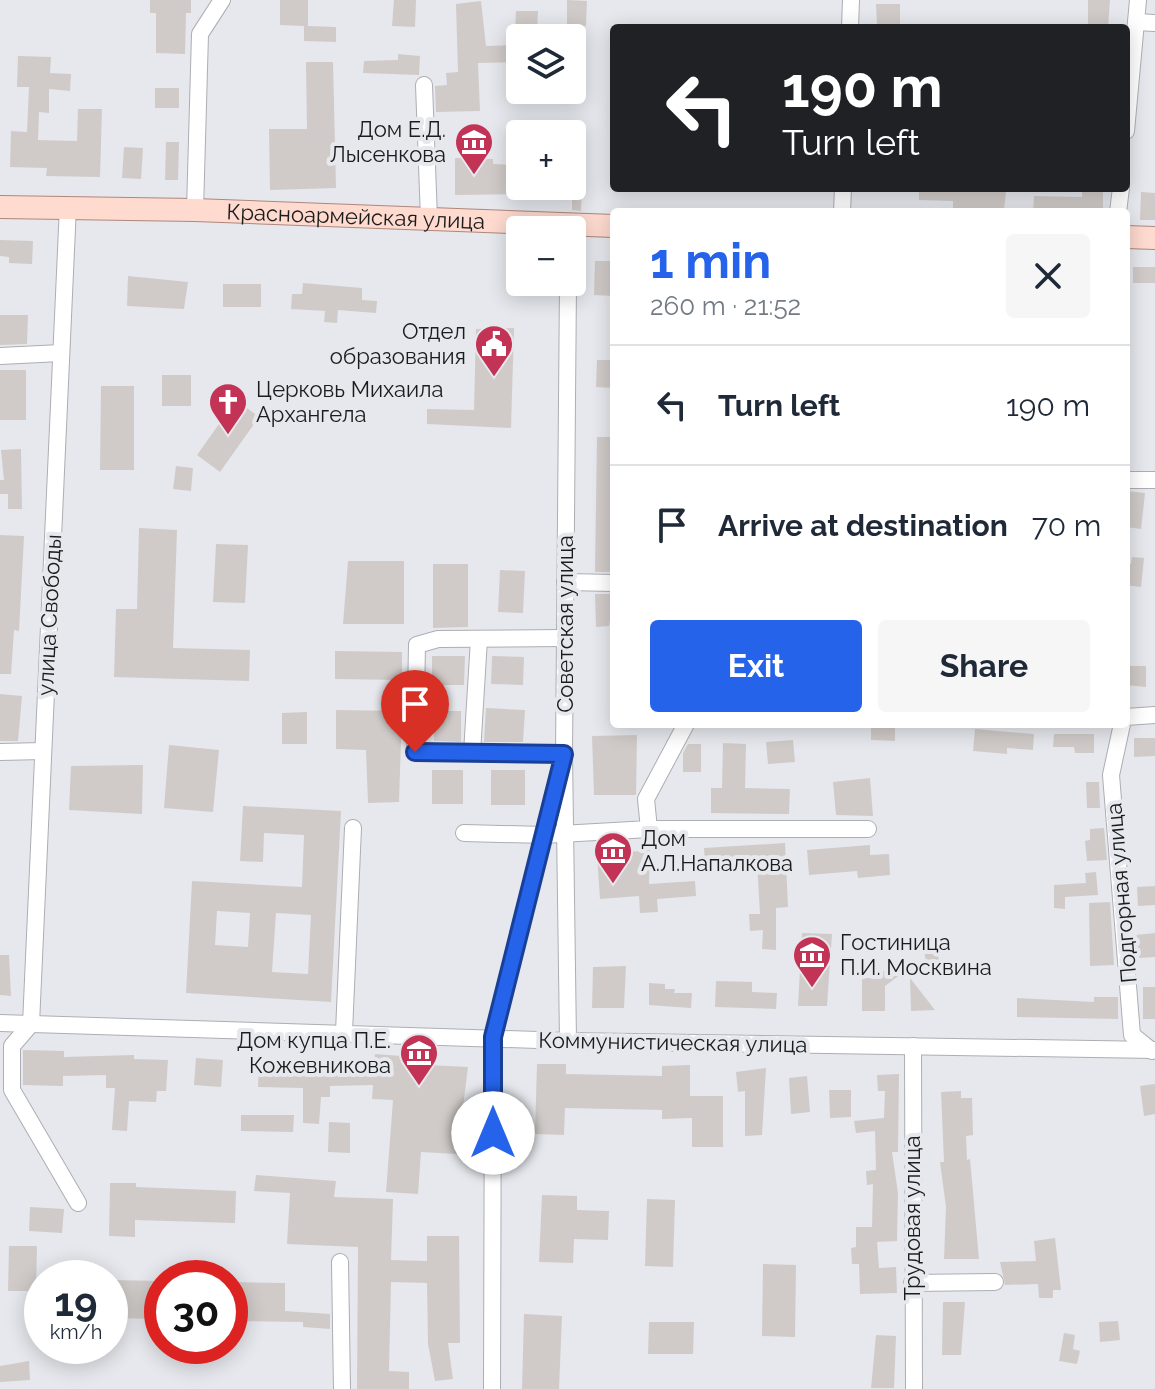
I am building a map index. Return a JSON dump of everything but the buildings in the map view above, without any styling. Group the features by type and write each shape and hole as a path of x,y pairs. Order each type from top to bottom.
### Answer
{"main road":[{"name":"Красноармейская улица","path":"0,207 195,210 506,223"},
{"name":"Красноармейская улица","path":"586,227 610,226"},
{"path":"1130,237 1155,238"}],"street":[{"name":"Красноармейская улица","path":"195,210 200,34 222,0"},
{"path":"850,24 851,0"},
{"path":"1130,87 1138,0"},
{"path":"1136,22 1155,23"},
{"path":"424,85 429,219"},
{"name":"улица Свободы","path":"31,1024 68,206"},
{"name":"Советская улица","path":"492,1389 493,1037 564,754 568,296"},
{"path":"0,356 61,353"},
{"path":"1130,480 1155,480"},
{"path":"565,582 610,583"},
{"path":"565,638 438,639 417,645 415,752 564,754 568,1041"},
{"path":"472,753 479,639"},
{"path":"1130,717 1155,715"},
{"path":"649,829 646,799 684,728"},
{"name":"Подгорная улица","path":"1121,728 1111,775 1132,1035 1154,1051"},
{"path":"0,752 43,751"},
{"path":"344,1032 353,828"},
{"path":"464,833 543,835 649,829 868,829"},
{"name":"Коммунистическая улица","path":"0,1023 568,1041 1154,1051"},
{"path":"31,1024 12,1046 12,1090 78,1203"},
{"name":"Трудовая улица","path":"913,1046 914,1389"},
{"path":"340,1262 342,1389"},
{"path":"912,1283 995,1282"}],"place":[{"name":"Дом Е.Д. Лысенкова","path":"474,176"},
{"name":"Отдел образования","path":"494,378"},
{"name":"Церковь Михаила Архангела","path":"228,436"},
{"name":"Дом А.Л.Напалкова","path":"613,885"},
{"name":"Гостиница П.И. Москвина","path":"812,989"},
{"name":"Дом купца П.Е. Кожевникова","path":"419,1087"}],"route":[{"path":"415,752 564,754 493,1037 493,1133"}]}
